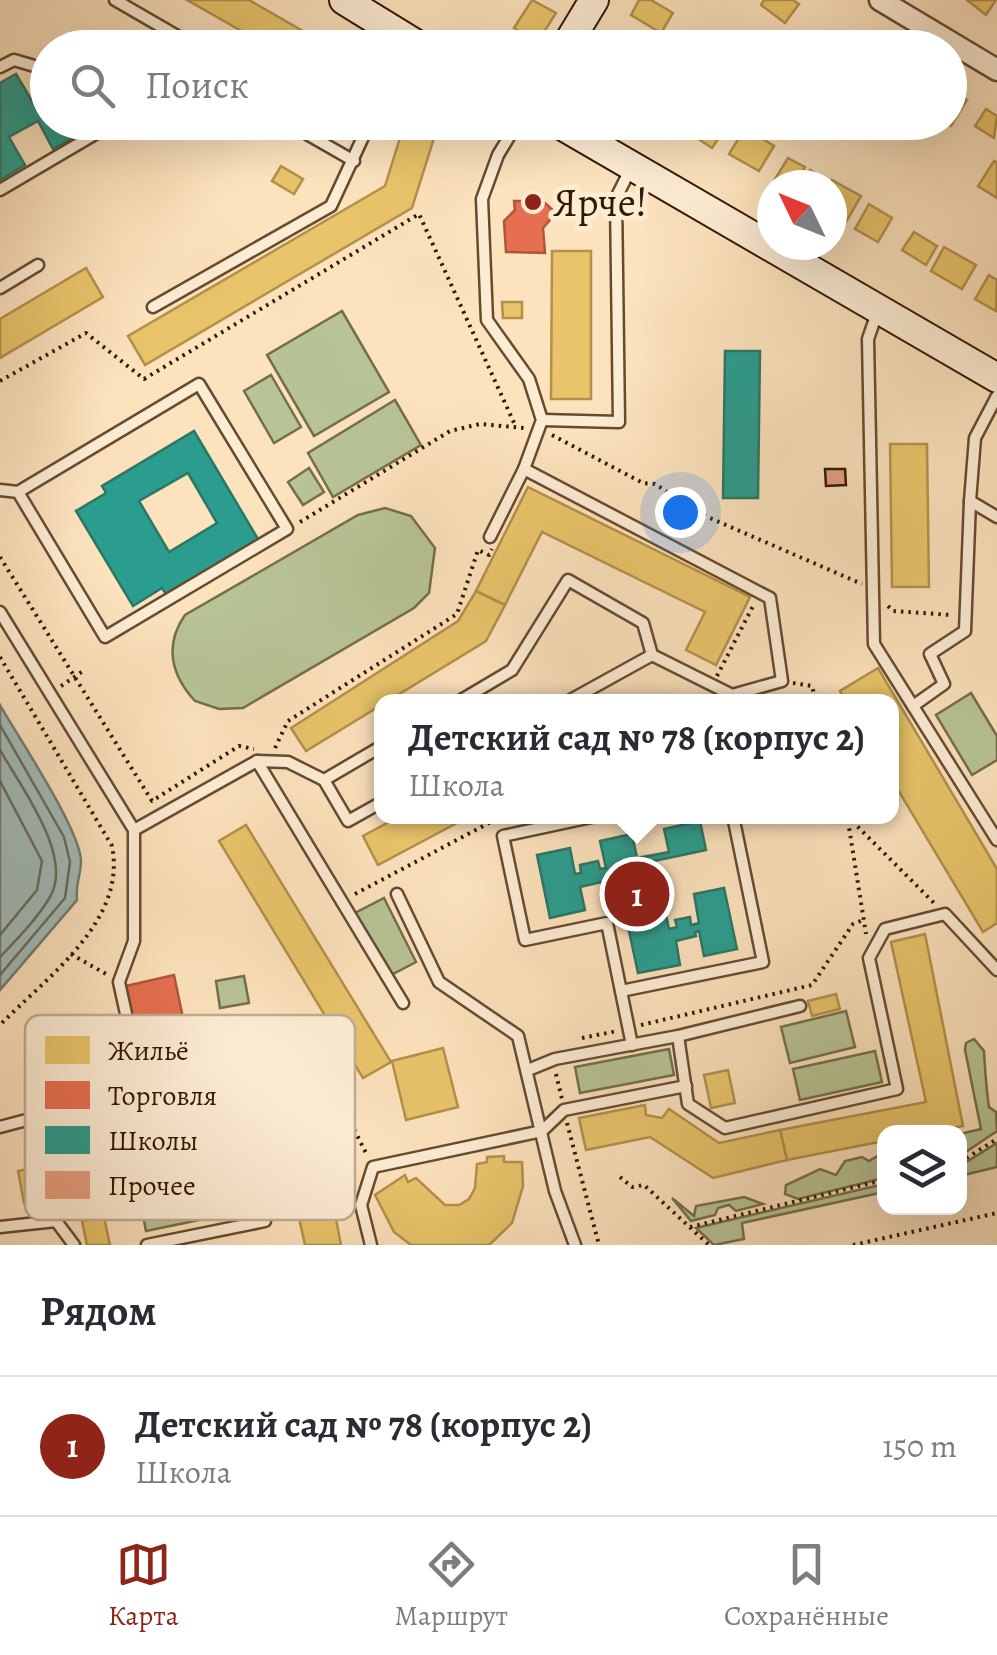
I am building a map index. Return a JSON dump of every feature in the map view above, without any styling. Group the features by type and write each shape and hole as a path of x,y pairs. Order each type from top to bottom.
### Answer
{"street":[{"path":"344,0 388,30"},
{"path":"576,30 594,0"},
{"path":"880,0 930,30"},
{"path":"967,52 997,70"},
{"path":"587,140 997,378"}],"lane":[{"path":"115,0 167,30"},
{"path":"0,67 14,60 30,65"},
{"path":"0,190 85,140"},
{"path":"317,140 354,161"},
{"path":"154,307 331,206 363,140"},
{"path":"493,538 542,420 530,379 487,320 482,199 507,140"},
{"path":"542,420 618,422 616,198 632,166"},
{"path":"0,288 38,265"},
{"path":"878,308 868,339 874,644 997,840"},
{"path":"0,490 18,492 199,384 287,529 106,637 18,492"},
{"path":"912,706 944,684 930,654 965,631 975,438 997,396"},
{"path":"524,469 770,598 782,682 736,694"},
{"path":"970,501 997,517"},
{"path":"472,694 512,670 568,580 643,623 652,655 730,694"},
{"path":"0,612 134,830 134,941 119,982 126,1015"},
{"path":"581,694 652,655"},
{"path":"324,780 374,751"},
{"path":"256,755 403,1003"},
{"path":"134,830 256,755 288,762 324,780 348,821 374,806"},
{"path":"559,824 503,836 524,940 607,923 632,1045"},
{"path":"621,991 763,962 735,824"},
{"path":"397,894 439,982 518,1036 555,1191 576,1245"},
{"path":"678,1036 688,1104 726,1128 897,1089 869,958 885,928 945,914 997,970"},
{"path":"528,1070 555,1060 678,1036 800,1006"},
{"path":"370,1245 361,1205 374,1167 542,1132 564,1110 686,1086"},
{"path":"0,1127 25,1120"},
{"path":"0,1227 56,1220 74,1245"},
{"path":"147,1245 265,1220"}],"path":[{"path":"0,382 86,332 144,378 420,214 516,427"},
{"path":"273,752 288,721 457,614 478,550 488,555 493,538"},
{"path":"0,557 152,801 239,746 256,755"},
{"path":"712,684 759,596"},
{"path":"0,658 112,846 117,873 110,903 71,954 0,1025"},
{"path":"782,682 812,686 814,694"},
{"path":"342,901 487,824"},
{"path":"848,824 869,958"},
{"path":"853,824 945,914"},
{"path":"71,954 119,982"},
{"path":"355,1130 374,1167"},
{"path":"967,1158 997,1139"},
{"path":"620,1178 632,1187 644,1185 709,1245"},
{"path":"690,1227 877,1182"},
{"path":"853,1245 997,1214"}],"green space":[{"path":"342,311 389,392 314,436 267,355"},
{"path":"271,375 301,427 274,443 244,391"},
{"path":"395,400 421,445 333,497 308,453"},
{"path":"309,468 324,492 303,505 288,482"},
{"path":"385,508 411,516 435,548 429,593 414,608 243,708 219,709 195,701 180,681 173,660 174,637 185,615 358,515"},
{"path":"971,693 997,736 997,760 972,775 936,715"},
{"path":"384,898 416,962 391,975 355,913"},
{"path":"244,976 249,1003 220,1008 216,981"},
{"path":"846,1011 855,1047 790,1063 781,1027"},
{"path":"974,1039 984,1051 989,1107 996,1112 997,1131 967,1151 967,1132 981,1129 966,1043"},
{"path":"669,1049 674,1075 580,1093 575,1067"},
{"path":"875,1051 882,1082 800,1100 793,1069"},
{"path":"997,1143 997,1167 967,1174 967,1162"},
{"path":"877,1156 877,1180 798,1199 785,1194 786,1185 820,1169 836,1175 845,1161 862,1157 869,1161"},
{"path":"877,1186 877,1194 742,1223 744,1239 714,1245 696,1228"},
{"path":"744,1197 763,1204 736,1211 729,1205 718,1208 715,1215 691,1221 672,1198 694,1216 696,1206"},
{"path":"144,1220 199,1220 146,1231"}],"water":[{"path":"0,705 60,806 81,861 77,900 0,990"}],"building: Жильё":[{"path":"187,0 249,0 301,30 240,30"},
{"path":"532,0 556,13 545,30 514,28"},
{"path":"639,0 651,0 673,13 663,30 631,15"},
{"path":"764,0 793,0 799,4 785,23 761,5"},
{"path":"967,0 996,0 986,15"},
{"path":"986,109 997,116 994,138 975,126"},
{"path":"399,140 433,140 412,208 145,365 128,336 385,186"},
{"path":"700,140 717,140 712,148"},
{"path":"738,140 764,140 774,146 757,170 729,154"},
{"path":"788,158 805,167 803,170 781,170"},
{"path":"997,162 997,198 978,186"},
{"path":"281,166 303,179 294,194 272,181"},
{"path":"847,188 861,196 847,220"},
{"path":"869,204 892,218 878,242 855,229"},
{"path":"914,232 937,246 926,265 902,250"},
{"path":"944,247 976,265 962,289 931,271"},
{"path":"552,251 591,251 591,399 551,399"},
{"path":"86,268 103,297 0,358 0,319"},
{"path":"989,275 997,280 996,311 975,299"},
{"path":"502,302 522,302 522,318 503,318"},
{"path":"890,444 927,444 929,587 892,587"},
{"path":"528,487 750,597 716,665 686,650 705,612 542,532 505,605 476,591"},
{"path":"476,591 505,605 486,641 399,694 374,694 374,709 306,751 291,728 458,621"},
{"path":"878,668 893,694 842,694 840,691"},
{"path":"899,703 997,869 997,923 983,932 899,792"},
{"path":"385,824 455,824 378,865 363,836"},
{"path":"246,825 391,1062 363,1078 355,1065 355,1015 325,1015 219,841"},
{"path":"925,934 963,1125 877,1125 877,1142 787,1160 780,1130 926,1102 891,942"},
{"path":"836,994 840,1009 812,1016 808,1001"},
{"path":"443,1048 458,1107 406,1120 392,1061"},
{"path":"728,1070 735,1103 711,1108 704,1075"},
{"path":"645,1105 646,1115 662,1118 669,1109 719,1143 780,1130 787,1160 713,1178 650,1137 586,1150 579,1118"},
{"path":"504,1156 504,1162 522,1162 523,1186 512,1223 489,1245 411,1245 394,1232 375,1195 405,1175 408,1182 416,1178 445,1205 459,1205 469,1199 475,1188 477,1164 487,1162 487,1157"},
{"path":"25,1170 25,1203 24,1203 18,1171"},
{"path":"105,1220 110,1245 87,1245 82,1221"},
{"path":"299,1220 336,1220 341,1245 305,1245"}],"building: Торговля":[{"path":"533,192 556,213 543,228 545,253 506,252 504,221 515,210 514,201 524,201"},
{"path":"174,975 182,1015 132,1015 126,986"}],"building: Школы":[{"path":"16,74 30,98 30,125 9,137 25,165 0,180 0,83"},
{"path":"48,140 69,140 53,149"},
{"path":"725,351 760,351 758,498 723,498"},
{"path":"194,431 258,539 166,594 162,588 133,606 76,511 106,493 102,486","holes":["188,473 217,523 169,552 139,501"]},
{"path":"701,824 706,850 654,861 669,929 677,927 675,920 690,917 691,925 699,923 694,894 724,888 737,949 704,956 699,931 696,936 676,941 680,965 638,973 626,917 613,919 606,881 580,887 585,910 550,918 537,855 570,848 575,874 581,873 580,865 598,861 600,869 606,868 600,841 632,834 637,858 669,852 664,829"}],"building: Прочее":[{"path":"825,469 845,469 846,485 826,486"}],"place":[{"name":"Ярче!","path":"533,202"},
{"name":"Детский сад № 78 (корпус 2)","path":"637,894"}]}
